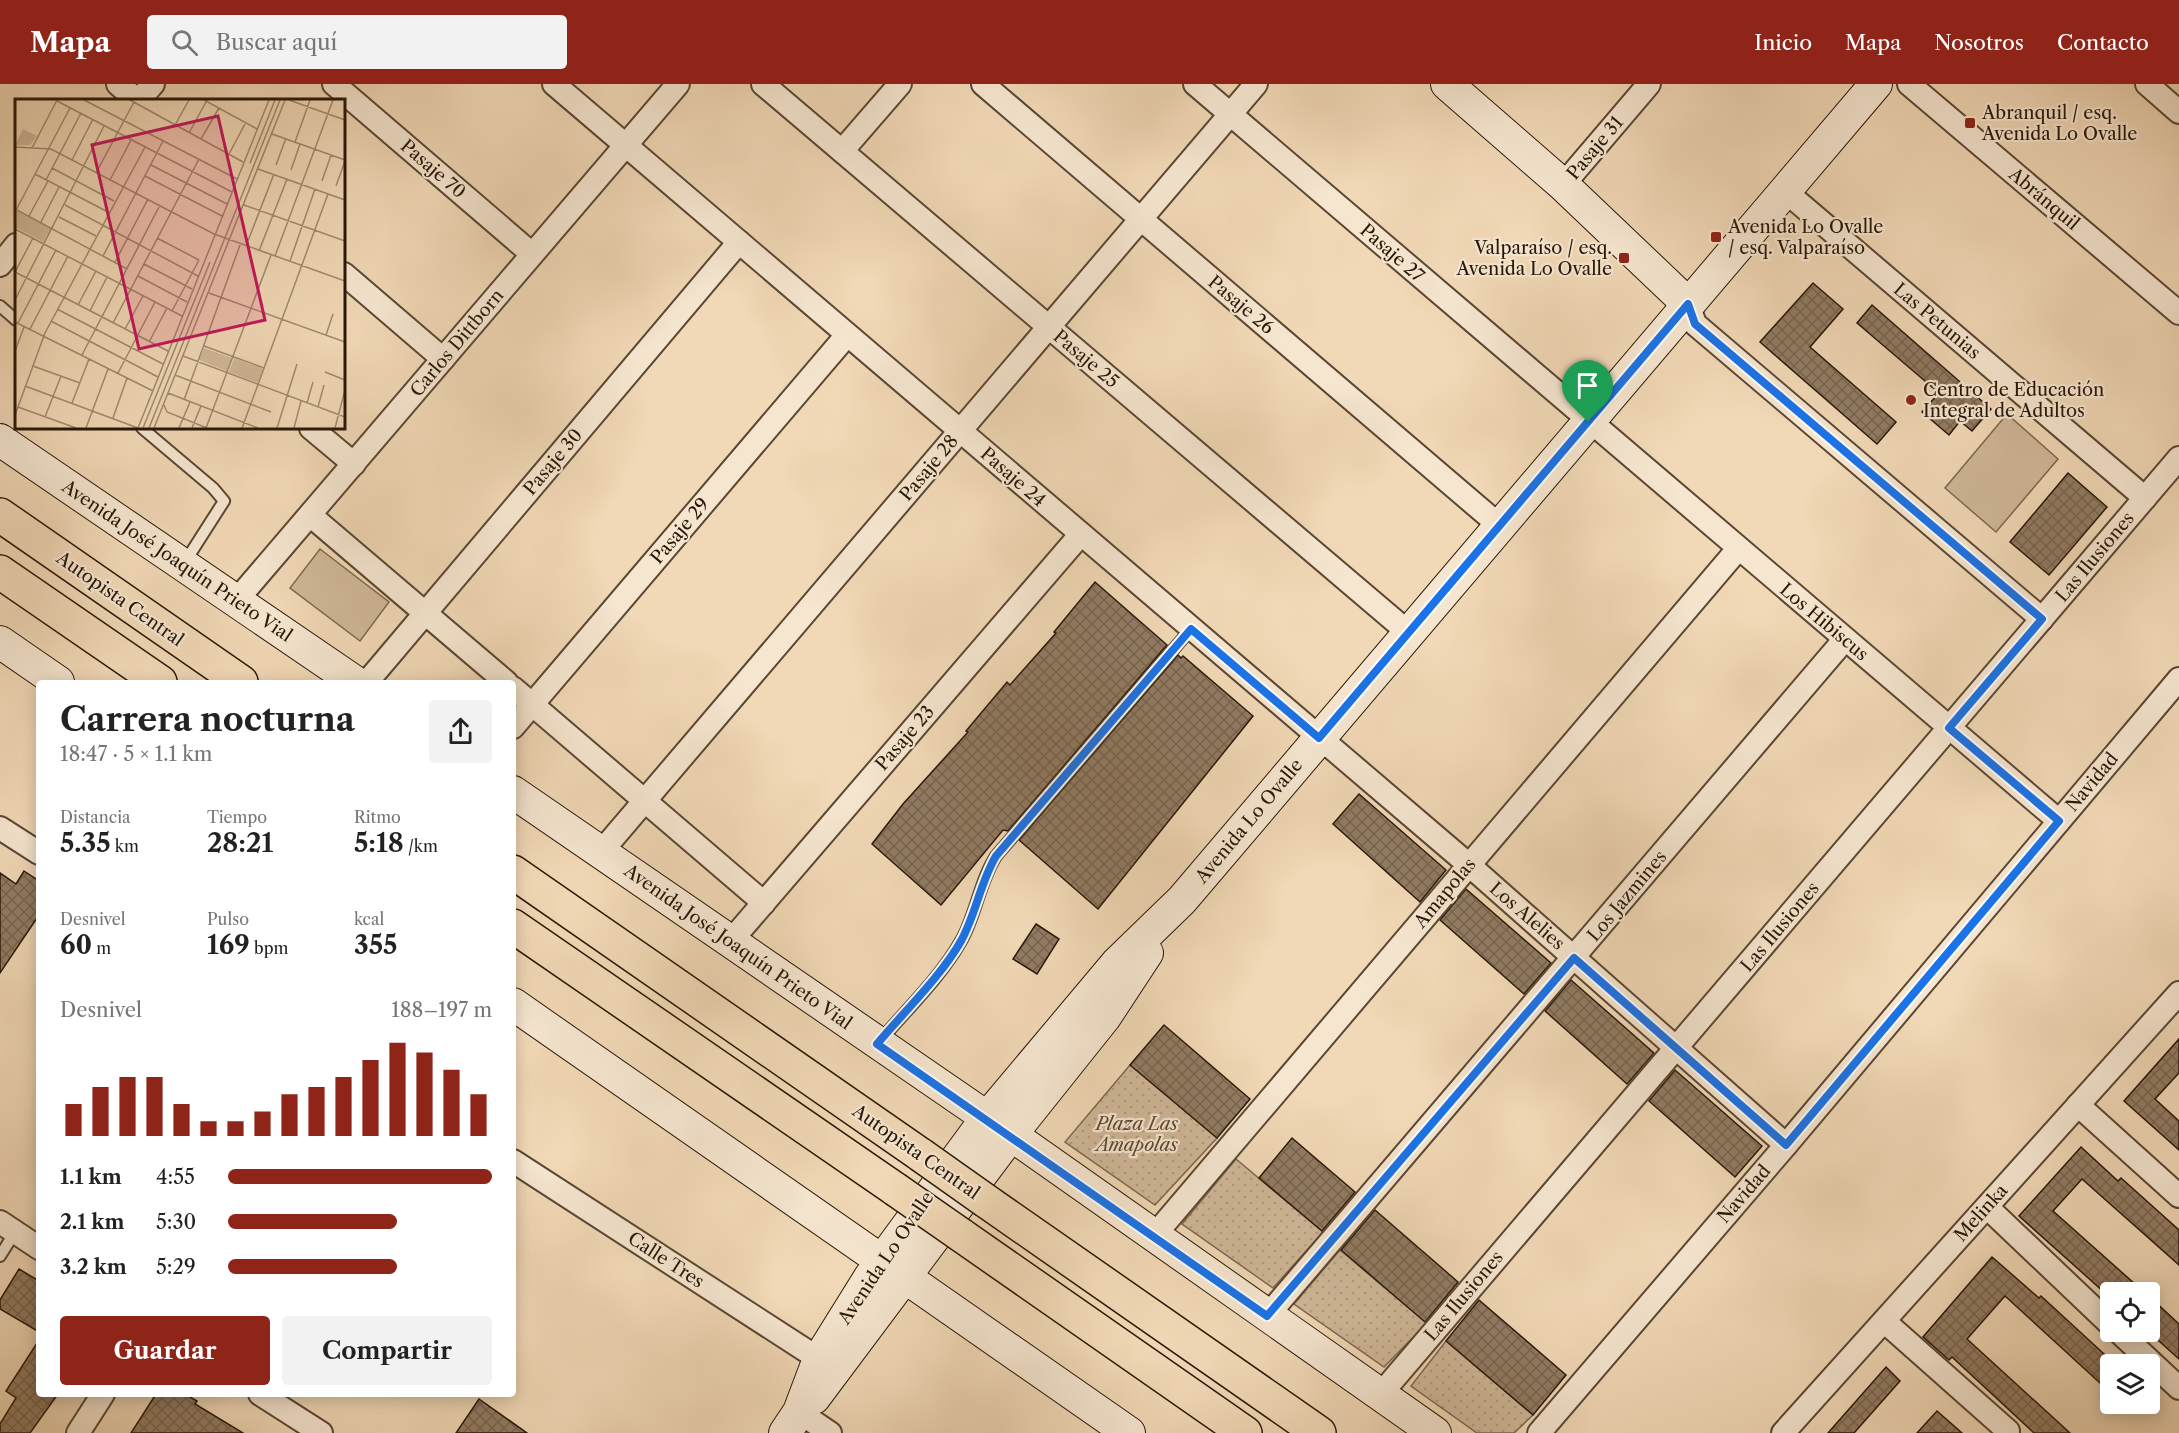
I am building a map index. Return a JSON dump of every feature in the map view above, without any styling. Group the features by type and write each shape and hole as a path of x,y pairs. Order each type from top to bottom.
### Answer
{"highway":[{"name":"Autopista Central","path":"0,515 238,680"},
{"path":"0,573 157,680"},
{"name":"Autopista Central","path":"516,874 1319,1433"},
{"path":"516,928 1245,1433"}],"main road":[{"name":"Avenida Lo Ovalle","path":"792,1422 819,1359 893,1270 998,1127 1105,1017 1182,900 1876,84"},
{"path":"1457,87 1688,304"},
{"name":"Avenida José Joaquín Prieto Vial","path":"0,440 352,680"},
{"path":"0,642 55,680"},
{"name":"Avenida José Joaquín Prieto Vial","path":"516,794 1435,1433"},
{"path":"516,1006 1129,1433"},
{"name":"Avenida Lo Ovalle","path":"792,1422 831,1379 893,1270"}],"street":[{"path":"118,84 137,99"},
{"path":"139,99 153,84"},
{"name":"Pasaje 70","path":"334,84 532,254"},
{"name":"Pasaje 24","path":"554,84 1319,738"},
{"name":"Carlos Dittborn","path":"236,601 678,84"},
{"name":"Pasaje 25","path":"764,84 1408,633"},
{"path":"842,151 900,84"},
{"name":"Pasaje 26","path":"983,84 1500,526"},
{"name":"Pasaje 27","path":"1195,84 1588,422"},
{"name":"Pasaje 28","path":"601,852 1256,84"},
{"name":"Pasaje 31","path":"1563,185 1649,84"},
{"name":"Abránquil","path":"1909,84 2179,313"},
{"path":"2147,84 2179,112"},
{"name":"Las Petunias","path":"1785,191 2145,498"},
{"name":"Pasaje 30","path":"369,680 739,242"},
{"path":"0,265 15,246"},
{"path":"345,275 443,359"},
{"path":"1688,304 1695,324 2042,619"},
{"name":"Pasaje 29","path":"516,724 847,334"},
{"name":"Los Hibiscus","path":"1588,422 2059,821"},
{"path":"312,429 354,464"},
{"name":"Las Ilusiones","path":"1380,1395 2179,458"},
{"path":"310,515 504,680"},
{"name":"Pasaje 23","path":"730,942 1081,534"},
{"name":"Amapolas","path":"1153,1237 1738,549"},
{"name":"Los Jazmines","path":"1267,1316 1845,639"},
{"name":"Navidad","path":"1539,1433 1786,1145 2179,679"},
{"path":"516,691 764,903"},
{"name":"Los Alelies","path":"1319,738 1469,864 1786,1145"},
{"path":"0,828 36,851"},
{"name":"Melinka","path":"1783,1433 2179,993"},
{"path":"2078,1105 2179,1196"},
{"name":"Calle Tres","path":"516,1163 819,1359"},
{"path":"1987,1207 2100,1314"},
{"path":"8,1227 36,1246"},
{"path":"1884,1322 2008,1431"},
{"path":"2130,1342 2179,1388"},
{"path":"78,1433 102,1397"},
{"path":"265,1397 321,1433"},
{"path":"792,1422 830,1433"}],"lane":[{"path":"0,306 15,319"},
{"path":"143,429 213,488 224,501 183,565"},
{"path":"877,1044 954,952 966,930 983,879 996,856 1191,629"},
{"path":"0,1256 8,1227"}],"green space":[{"path":"2007,414 2058,459 1996,532 1945,488"},
{"path":"320,549 389,602 360,641 290,588"},
{"name":"Plaza Las Amapolas","path":"1130,1065 1217,1138 1155,1205 1065,1142"},
{"name":"Plaza Las Amapolas","path":"1236,1159 1323,1232 1273,1288 1182,1224"},
{"path":"1340,1250 1427,1323 1384,1367 1294,1304"},
{"path":"1446,1341 1533,1415 1514,1433 1477,1433 1411,1386"}],"building":[{"path":"1813,283 1843,309 1810,347 1896,422 1877,444 1760,342"},
{"path":"1872,305 1991,409 1972,431 1960,421 1949,435 1922,412 1939,393 1857,323"},
{"path":"2068,473 2107,507 2049,575 2010,542"},
{"path":"1095,582 1167,645 1008,831 1003,830 941,905 872,844 903,804 968,732 966,731 1007,682 1010,685 1056,633 1054,632"},
{"path":"1178,655 1181,658 1183,656 1253,716 1098,909 1019,840"},
{"path":"1359,794 1446,870 1420,902 1333,824"},
{"path":"24,871 36,879 36,919 0,973 0,873 16,884"},
{"path":"1466,889 1551,963 1524,994 1440,920"},
{"path":"1036,924 1059,939 1037,974 1013,959"},
{"path":"1571,980 1654,1053 1627,1084 1545,1011"},
{"path":"1164,1025 1250,1099 1217,1138 1130,1065"},
{"path":"2179,1039 2179,1073 2155,1099 2179,1121 2179,1150 2124,1101"},
{"path":"1675,1070 1762,1146 1735,1177 1649,1101"},
{"path":"1292,1138 1355,1192 1322,1231 1259,1178"},
{"path":"2081,1147 2118,1181 2121,1178 2179,1230 2179,1265 2082,1179 2053,1211 2133,1282 2100,1282 2100,1289 2019,1216"},
{"path":"1375,1210 1458,1282 1425,1322 1341,1250"},
{"path":"1992,1257 2039,1298 2041,1296 2104,1354 2100,1354 2100,1383 2005,1296 1967,1339 2070,1433 2034,1433 1952,1357 1949,1360 1923,1337"},
{"path":"19,1269 36,1279 36,1330 0,1309 0,1300"},
{"path":"1479,1300 1566,1375 1533,1415 1446,1341"},
{"path":"2160,1306 2179,1324 2179,1359 2160,1342"},
{"path":"36,1345 36,1397 56,1397 30,1433 0,1433 0,1424 16,1398 6,1391"},
{"path":"1886,1367 1900,1381 1854,1433 1828,1433"},
{"path":"154,1397 190,1397 197,1401 195,1404 243,1433 131,1433"},
{"path":"479,1399 527,1433 456,1433"},
{"path":"1937,1411 1962,1433 1917,1433"}],"place":[{"name":"Abranquil / esq. Avenida Lo Ovalle","path":"1970,123"},
{"name":"Avenida Lo Ovalle / esq. Valparaíso","path":"1716,237"},
{"name":"Valparaíso / esq. Avenida Lo Ovalle","path":"1624,258"},
{"name":"Centro de Educación Integral de Adultos","path":"1911,400"}],"route":[{"path":"1688,304 1695,324 2042,619 1949,728 2059,821 1786,1145 1574,958 1267,1316 973,1108 877,1044 962,940 983,879 996,856 1191,629 1319,738 1588,422 1688,304"}]}
